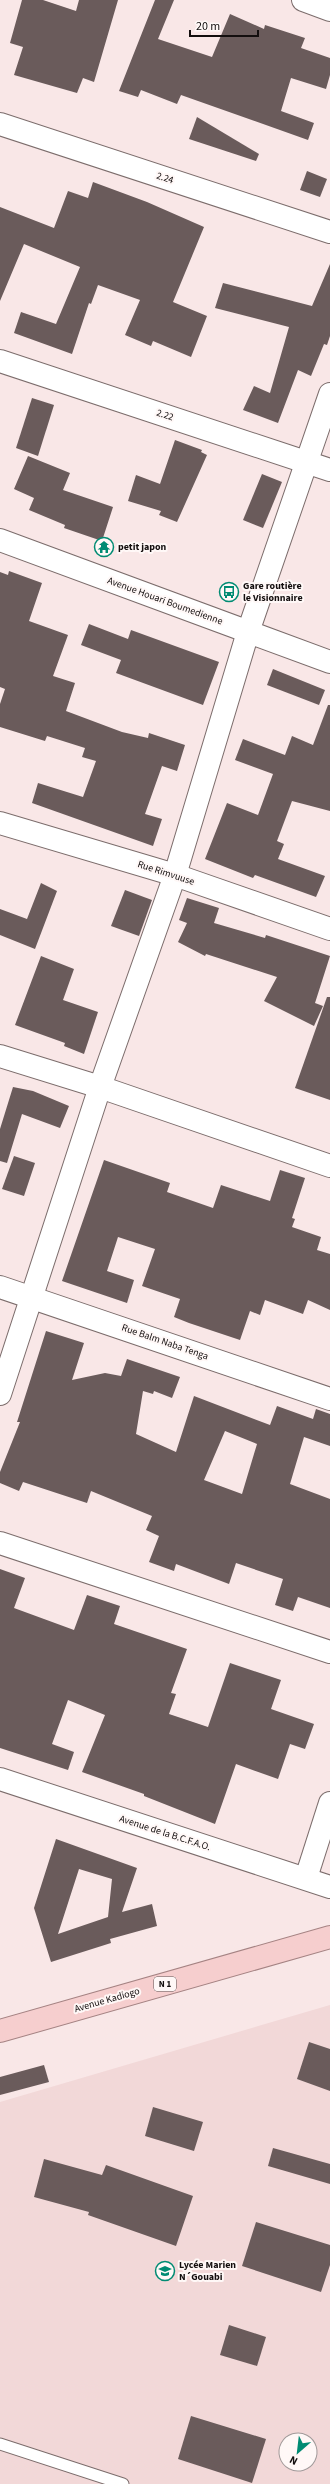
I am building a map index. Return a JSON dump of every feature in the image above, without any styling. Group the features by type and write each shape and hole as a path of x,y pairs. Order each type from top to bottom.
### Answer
{"highway":[{"name":"Avenue Kadiogo","path":"0,2031 330,1937"}],"street":[{"path":"303,0 330,10"},
{"name":"2.24","path":"0,124 330,232"},
{"name":"2.22","path":"0,360 330,470"},
{"path":"0,1394 100,1087 175,875 248,632 330,394"},
{"name":"Avenue Houari Boumedienne","path":"0,540 330,662"},
{"name":"Rue Rimvuuse","path":"0,823 175,875 330,929"},
{"path":"0,1056 100,1087 330,1166"},
{"name":"Rue Balm Naba Tenga","path":"0,1287 32,1296 330,1399"},
{"path":"0,1543 330,1652"},
{"name":"Avenue de la B.C.F.A.O.","path":"0,1779 330,1887"},
{"path":"306,1878 330,1803"}],"lane":[{"path":"0,2444 123,2484"}],"shaded area":[{"name":"Lycée Marien N´Gouabi","path":"330,2005 330,2484 0,2484 0,2102"}],"building":[{"path":"22,0 43,0 76,11 79,0 118,0 94,82 83,78 77,93 14,75 23,47 10,43"},
{"path":"155,0 174,0 158,39 212,57 230,14 264,29 265,25 305,38 301,48 330,58 330,75 326,89 291,78 281,111 314,123 308,140 181,95 177,104 141,90 138,97 119,91"},
{"path":"197,117 259,154 256,161 189,139"},
{"path":"307,171 327,179 320,197 300,190"},
{"path":"93,182 147,202 204,227 173,302 207,316 191,357 153,341 151,346 125,335 140,300 98,285 91,304 89,303 72,354 14,333 21,312 56,324 80,267 24,244 0,301 0,207 54,228 68,191 88,198"},
{"path":"330,264 330,336 327,345 324,344 311,376 298,370 278,423 243,410 254,386 270,393 289,327 215,308 223,283 312,306"},
{"path":"32,398 54,405 38,456 16,448"},
{"path":"175,440 202,450 201,452 207,455 177,522 159,515 161,511 128,501 136,475 160,484"},
{"path":"28,456 70,473 63,490 113,507 102,541 64,528 65,525 29,510 34,498 14,489"},
{"path":"262,474 282,482 263,528 243,520"},
{"path":"9,571 42,583 29,621 68,635 53,676 75,683 66,711 122,732 148,738 149,733 185,745 177,771 162,766 145,814 162,819 153,846 32,803 38,783 83,797 96,761 82,757 85,748 47,736 45,741 0,727 0,704 5,689 0,687 0,572 8,575"},
{"path":"89,624 128,639 131,630 219,662 203,705 116,673 121,660 81,645"},
{"path":"273,669 325,690 319,705 267,685"},
{"path":"328,705 330,705 330,811 292,801 277,841 284,844 278,859 325,876 316,897 255,875 253,878 205,859 227,803 258,815 273,774 235,760 243,739 285,755 292,736 313,745"},
{"path":"41,883 57,891 35,949 0,935 0,909 27,919"},
{"path":"125,890 152,900 139,936 111,926"},
{"path":"187,898 219,908 214,923 265,938 266,935 330,956 315,1003 323,1006 314,1026 264,1001 277,977 206,954 205,956 178,942 187,923 179,920"},
{"path":"41,956 74,969 63,1000 98,1012 84,1054 64,1046 65,1043 15,1025"},
{"path":"327,997 330,997 330,1100 295,1088"},
{"path":"13,1087 33,1091 69,1106 60,1128 22,1114 7,1163 0,1161 0,1129"},
{"path":"14,1156 35,1163 24,1196 2,1189"},
{"path":"104,1160 170,1183 167,1192 213,1208 221,1185 270,1201 280,1170 305,1178 292,1218 295,1219 292,1227 321,1237 317,1250 330,1254 330,1310 308,1300 303,1314 265,1300 260,1315 250,1311 240,1340 189,1323 174,1317 180,1299 142,1286 155,1249 118,1237 107,1271 134,1280 127,1303 62,1281"},
{"path":"46,1331 84,1343 72,1380 105,1373 121,1376 127,1359 180,1377 172,1398 154,1391 153,1394 143,1391 136,1434 176,1452 194,1396 270,1425 277,1406 313,1419 316,1409 330,1414 330,1446 304,1437 290,1484 330,1499 330,1608 298,1597 293,1611 275,1605 283,1579 236,1563 229,1584 176,1564 174,1571 149,1562 159,1536 146,1530 152,1516 91,1491 87,1503 23,1482 19,1491 0,1483 0,1472 20,1422 17,1422","holes":["225,1431 257,1444 242,1494 204,1480"]},
{"path":"0,1569 25,1578 14,1608 74,1630 87,1595 120,1606 114,1624 187,1649 171,1693 176,1694 169,1714 208,1727 230,1663 281,1680 271,1709 314,1724 305,1749 290,1744 278,1779 236,1764 215,1824 144,1796 144,1794 82,1772 105,1715 68,1700 52,1744 74,1752 68,1770 0,1748"},
{"path":"56,1839 137,1868 122,1912 152,1904 157,1926 110,1939 111,1943 51,1962 34,1908","holes":["79,1869 112,1879 108,1917 58,1934"]},
{"path":"309,2042 330,2049 330,2091 297,2079"},
{"path":"44,2065 49,2082 0,2095 0,2077"},
{"path":"153,2107 203,2122 194,2151 145,2136"},
{"path":"273,2148 330,2164 330,2184 268,2166"},
{"path":"44,2159 102,2175 106,2165 193,2196 176,2246 88,2215 89,2212 34,2197"},
{"path":"256,2222 330,2245 330,2265 321,2292 242,2266"},
{"path":"229,2325 266,2337 257,2366 220,2355"},
{"path":"191,2416 266,2439 252,2483 178,2459"}],"place":[{"name":"petit japon","path":"104,547"},
{"name":"Gare routière le Visionnaire","path":"229,592"},
{"name":"Lycée Marien N´Gouabi","path":"165,2271"}]}
